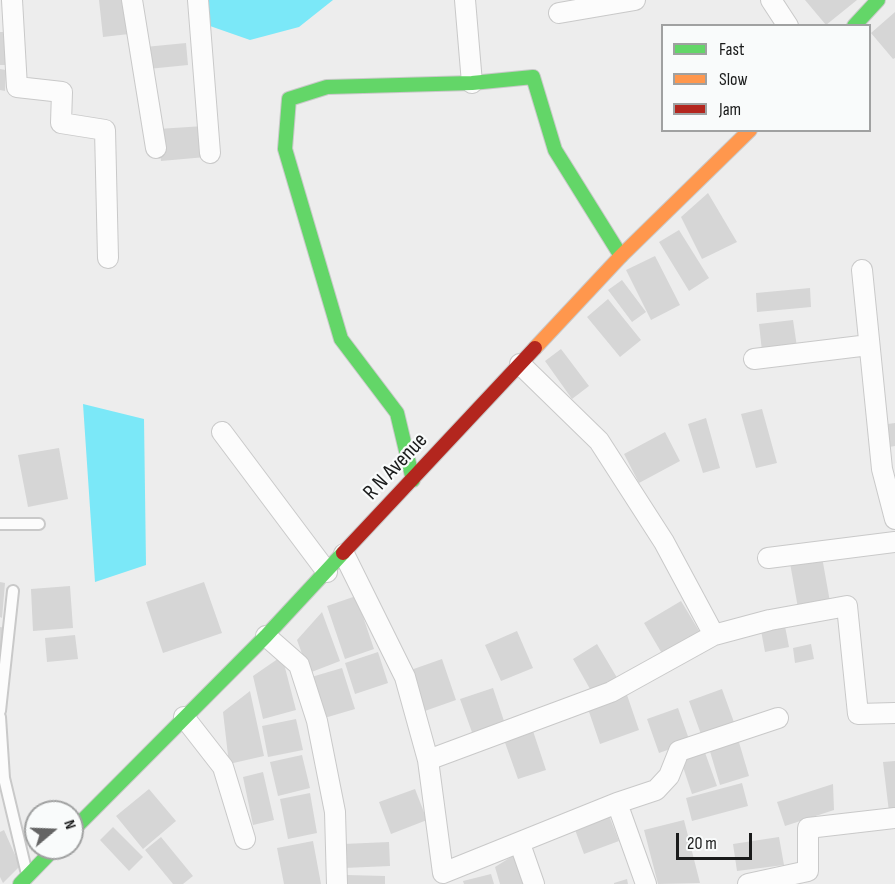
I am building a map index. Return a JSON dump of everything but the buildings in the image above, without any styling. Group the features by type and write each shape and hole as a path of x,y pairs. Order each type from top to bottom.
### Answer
{"main road":[{"path":"856,24 878,0"},
{"path":"413,480 397,413 341,339 285,149 289,99 327,87 472,83 533,77 555,150 621,256"},
{"name":"R N Avenue","path":"84,819 266,636 621,256 748,132"},
{"path":"24,880 43,860"}],"street":[{"path":"12,0 17,87 62,92 61,123 105,130 108,258"},
{"path":"132,0 156,148"},
{"path":"198,0 210,153"},
{"path":"465,0 472,83"},
{"path":"559,12 635,0"},
{"path":"771,0 787,24"},
{"path":"862,270 882,469 895,519"},
{"path":"754,359 869,345"},
{"path":"520,364 598,441 664,542 714,635"},
{"path":"222,432 327,572"},
{"path":"768,558 895,542"},
{"path":"344,554 405,677 428,760 445,878 617,803 656,790 669,776 679,751 778,718"},
{"path":"428,760 611,692 714,635 770,620 847,606 858,714 895,713"},
{"path":"266,636 299,665 317,721 335,812 337,884"},
{"path":"184,717 224,767 245,839"},
{"path":"617,803 645,884"},
{"path":"748,884 808,871 808,828 895,818"},
{"path":"520,844 534,884"}],"lane":[{"path":"0,524 39,524"},
{"path":"0,711 13,591"},
{"path":"0,717 4,778 24,880"}],"water":[{"path":"207,0 333,0 299,27 250,40 210,26"},
{"path":"83,404 144,419 146,565 95,582"}],"traffic: fast":[{"path":"856,24 878,0"},
{"path":"413,480 397,413 341,339 285,149 289,99 327,87 472,83 533,77 555,150 621,256"},
{"path":"84,819 266,636 343,553"},
{"path":"20,884 43,860"}],"traffic: slow":[{"path":"535,348 621,256 748,132"}],"traffic: jam":[{"path":"343,553 535,348"}]}
